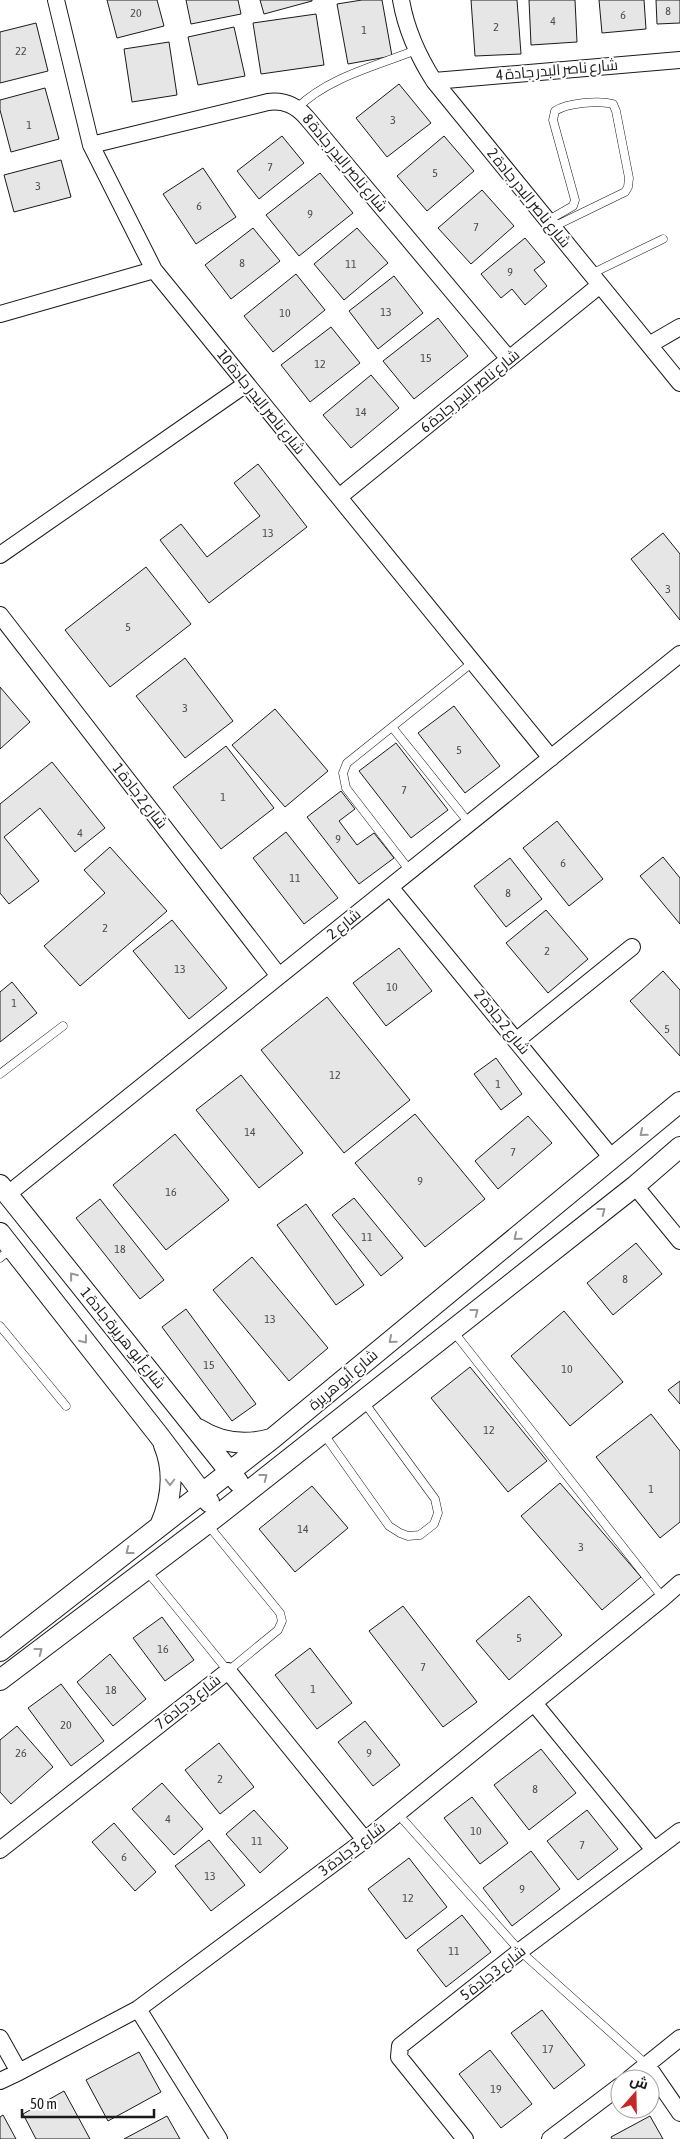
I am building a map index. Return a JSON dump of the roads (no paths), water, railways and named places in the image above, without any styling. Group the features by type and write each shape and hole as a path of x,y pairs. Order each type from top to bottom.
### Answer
{"street":[{"name":"شارع ناصر البدر جادة 10","path":"56,0 91,145 154,270 551,758"},
{"name":"شارع ناصر البدر جادة 2","path":"401,0 416,50 434,81 680,383"},
{"name":"شارع ناصر البدر جادة 4","path":"434,81 680,60"},
{"name":"شارع ناصر البدر جادة 8","path":"91,145 268,102 283,102 297,108 509,359"},
{"path":"0,314 154,270"},
{"name":"شارع ناصر البدر جادة 6","path":"339,497 509,359 596,280"},
{"path":"649,346 680,328"},
{"path":"0,555 246,384"},
{"name":"شارع 2 جادة 1","path":"0,616 279,976"},
{"name":"شارع 2","path":"4,1189 279,976 680,654"},
{"name":"شارع 2 جادة 2","path":"390,887 612,1158"},
{"path":"517,1040 632,947"},
{"name":"شارع أبو هريرة","path":"0,1651 273,1438 680,1102"},
{"name":"شارع أبو هريرة","path":"0,1680 212,1520 245,1492 635,1186 680,1147"},
{"path":"635,1186 680,1241"},
{"name":"شارع أبو هريرة جادة 1","path":"4,1189 245,1492"},
{"name":"شارع أبو هريرة جادة 1","path":"4,1247 160,1436 203,1492 212,1520"},
{"path":"192,1424 213,1437 237,1442 261,1442 273,1438"},
{"path":"159,1527 168,1503 171,1477 169,1463 160,1436"},
{"name":"شارع 3 جادة 3","path":"0,2080 19,2072 138,2009 398,1814 680,1583"},
{"name":"شارع 3 جادة 7","path":"0,1850 228,1670 364,1840"},
{"path":"534,1703 654,1850"},
{"name":"شارع 3 جادة 5","path":"465,2139 399,2057 400,2046 520,1951 680,1831"},
{"path":"138,2009 219,2139"},
{"path":"0,2038 19,2072"},
{"path":"642,2069 680,2038"},
{"path":"647,2065 680,2113"},
{"path":"550,2139 610,2094"}],"lane":[{"path":"297,108 307,98 329,84 416,50"},
{"path":"604,101 613,104 629,178 628,187 625,192 550,224 573,206 575,200 553,120 555,111 562,107 604,101"},
{"path":"596,280 663,239"},
{"path":"410,871 346,788 342,778 348,763 473,662"},
{"path":"392,727 469,823"},
{"path":"0,1074 63,1026"},
{"path":"0,1326 66,1406"},
{"path":"452,1330 664,1598"},
{"path":"322,1432 388,1526 408,1536 420,1535 434,1524 437,1517 435,1499 363,1400"},
{"path":"146,1569 228,1670 278,1630 282,1621 280,1613 212,1520"},
{"path":"398,1814 520,1951 647,2065"}]}
